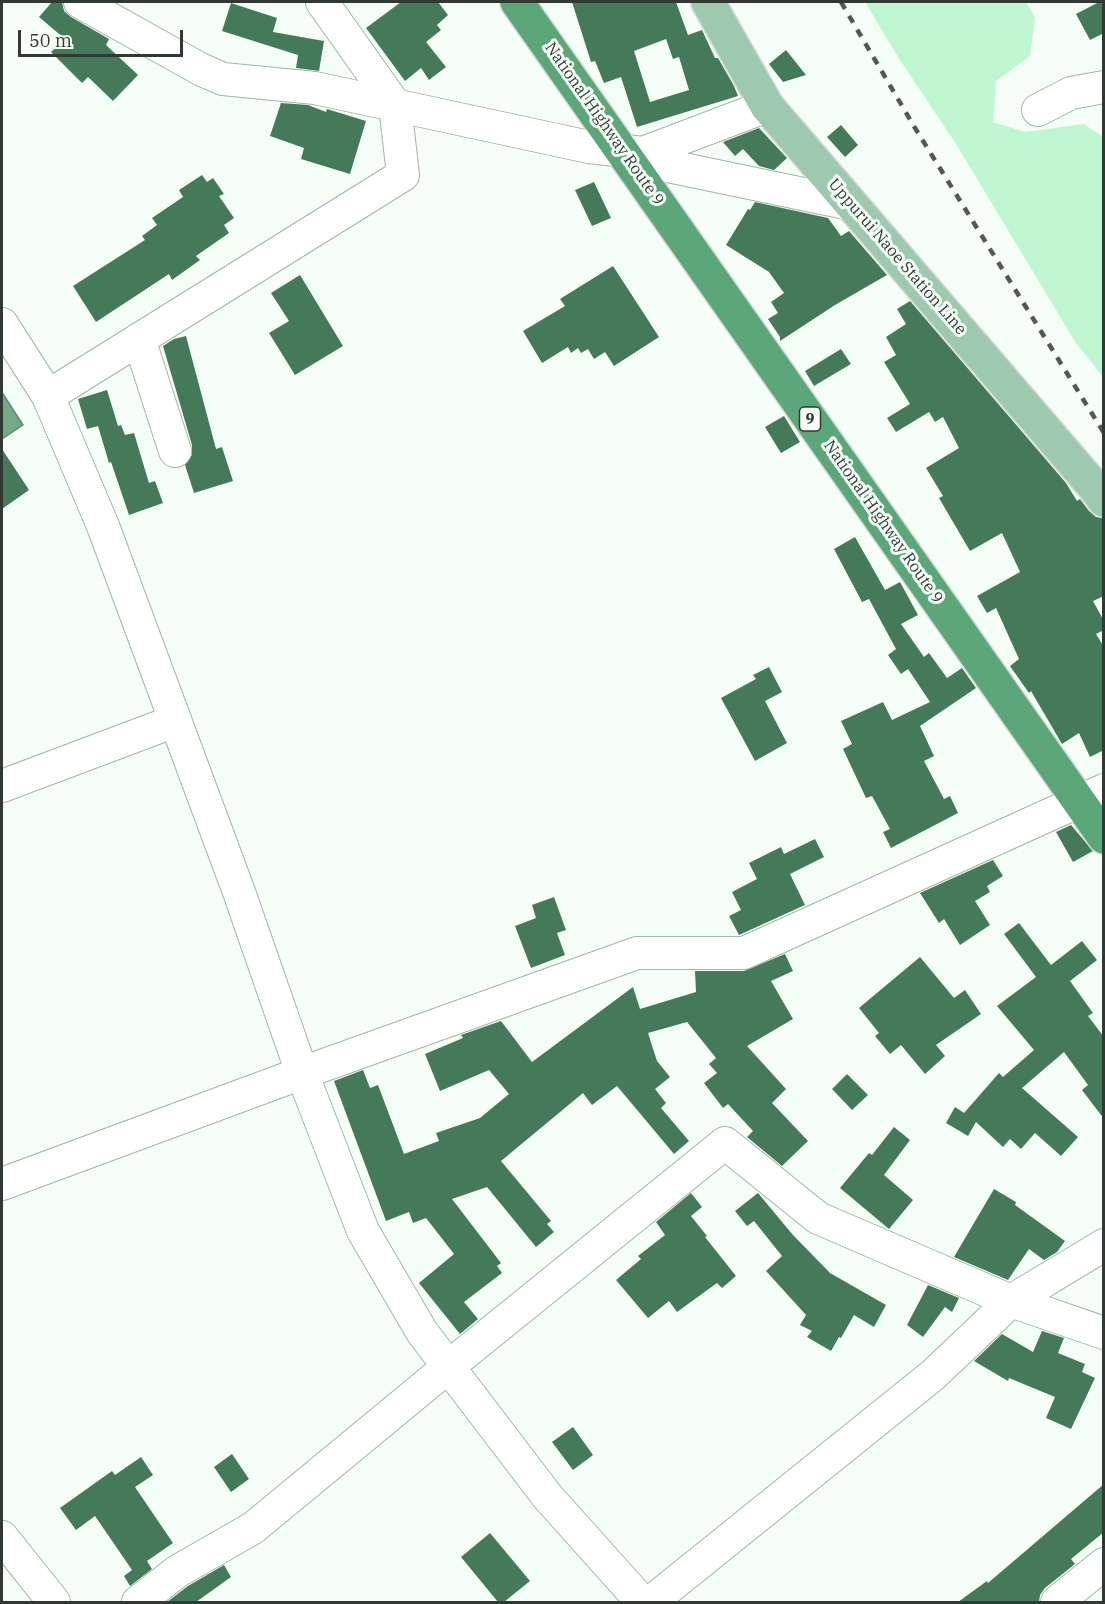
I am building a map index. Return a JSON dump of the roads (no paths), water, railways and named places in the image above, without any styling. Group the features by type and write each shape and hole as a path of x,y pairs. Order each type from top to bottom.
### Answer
{"highway":[{"name":"National Highway Route 9","path":"517,2 633,152 1091,796 1104,837"}],"main road":[{"name":"Uppurui Naoe Station Line","path":"708,2 768,106 1104,500"}],"street":[{"path":"80,2 202,70 223,79 315,88 590,147 633,152 654,164 851,204"},
{"path":"48,396 403,175 394,105 322,2"},
{"path":"1038,110 1071,93 1104,87"},
{"path":"633,152 768,106"},
{"path":"2,324 48,396 103,526 239,892 302,1073 363,1231 422,1332 448,1367 548,1496 642,1602"},
{"path":"140,339 175,451"},
{"path":"2,786 175,721"},
{"path":"2,1184 637,953 744,953 1091,796"},
{"path":"138,1602 178,1571 253,1528 725,1143 818,1218 1011,1301 1104,1334"},
{"path":"651,1602 933,1375 1011,1301 1104,1245"},
{"path":"2,1537 54,1602"},
{"path":"1057,1602 1104,1564"}],"railway":[{"path":"841,2 915,128 1104,433"}]}
